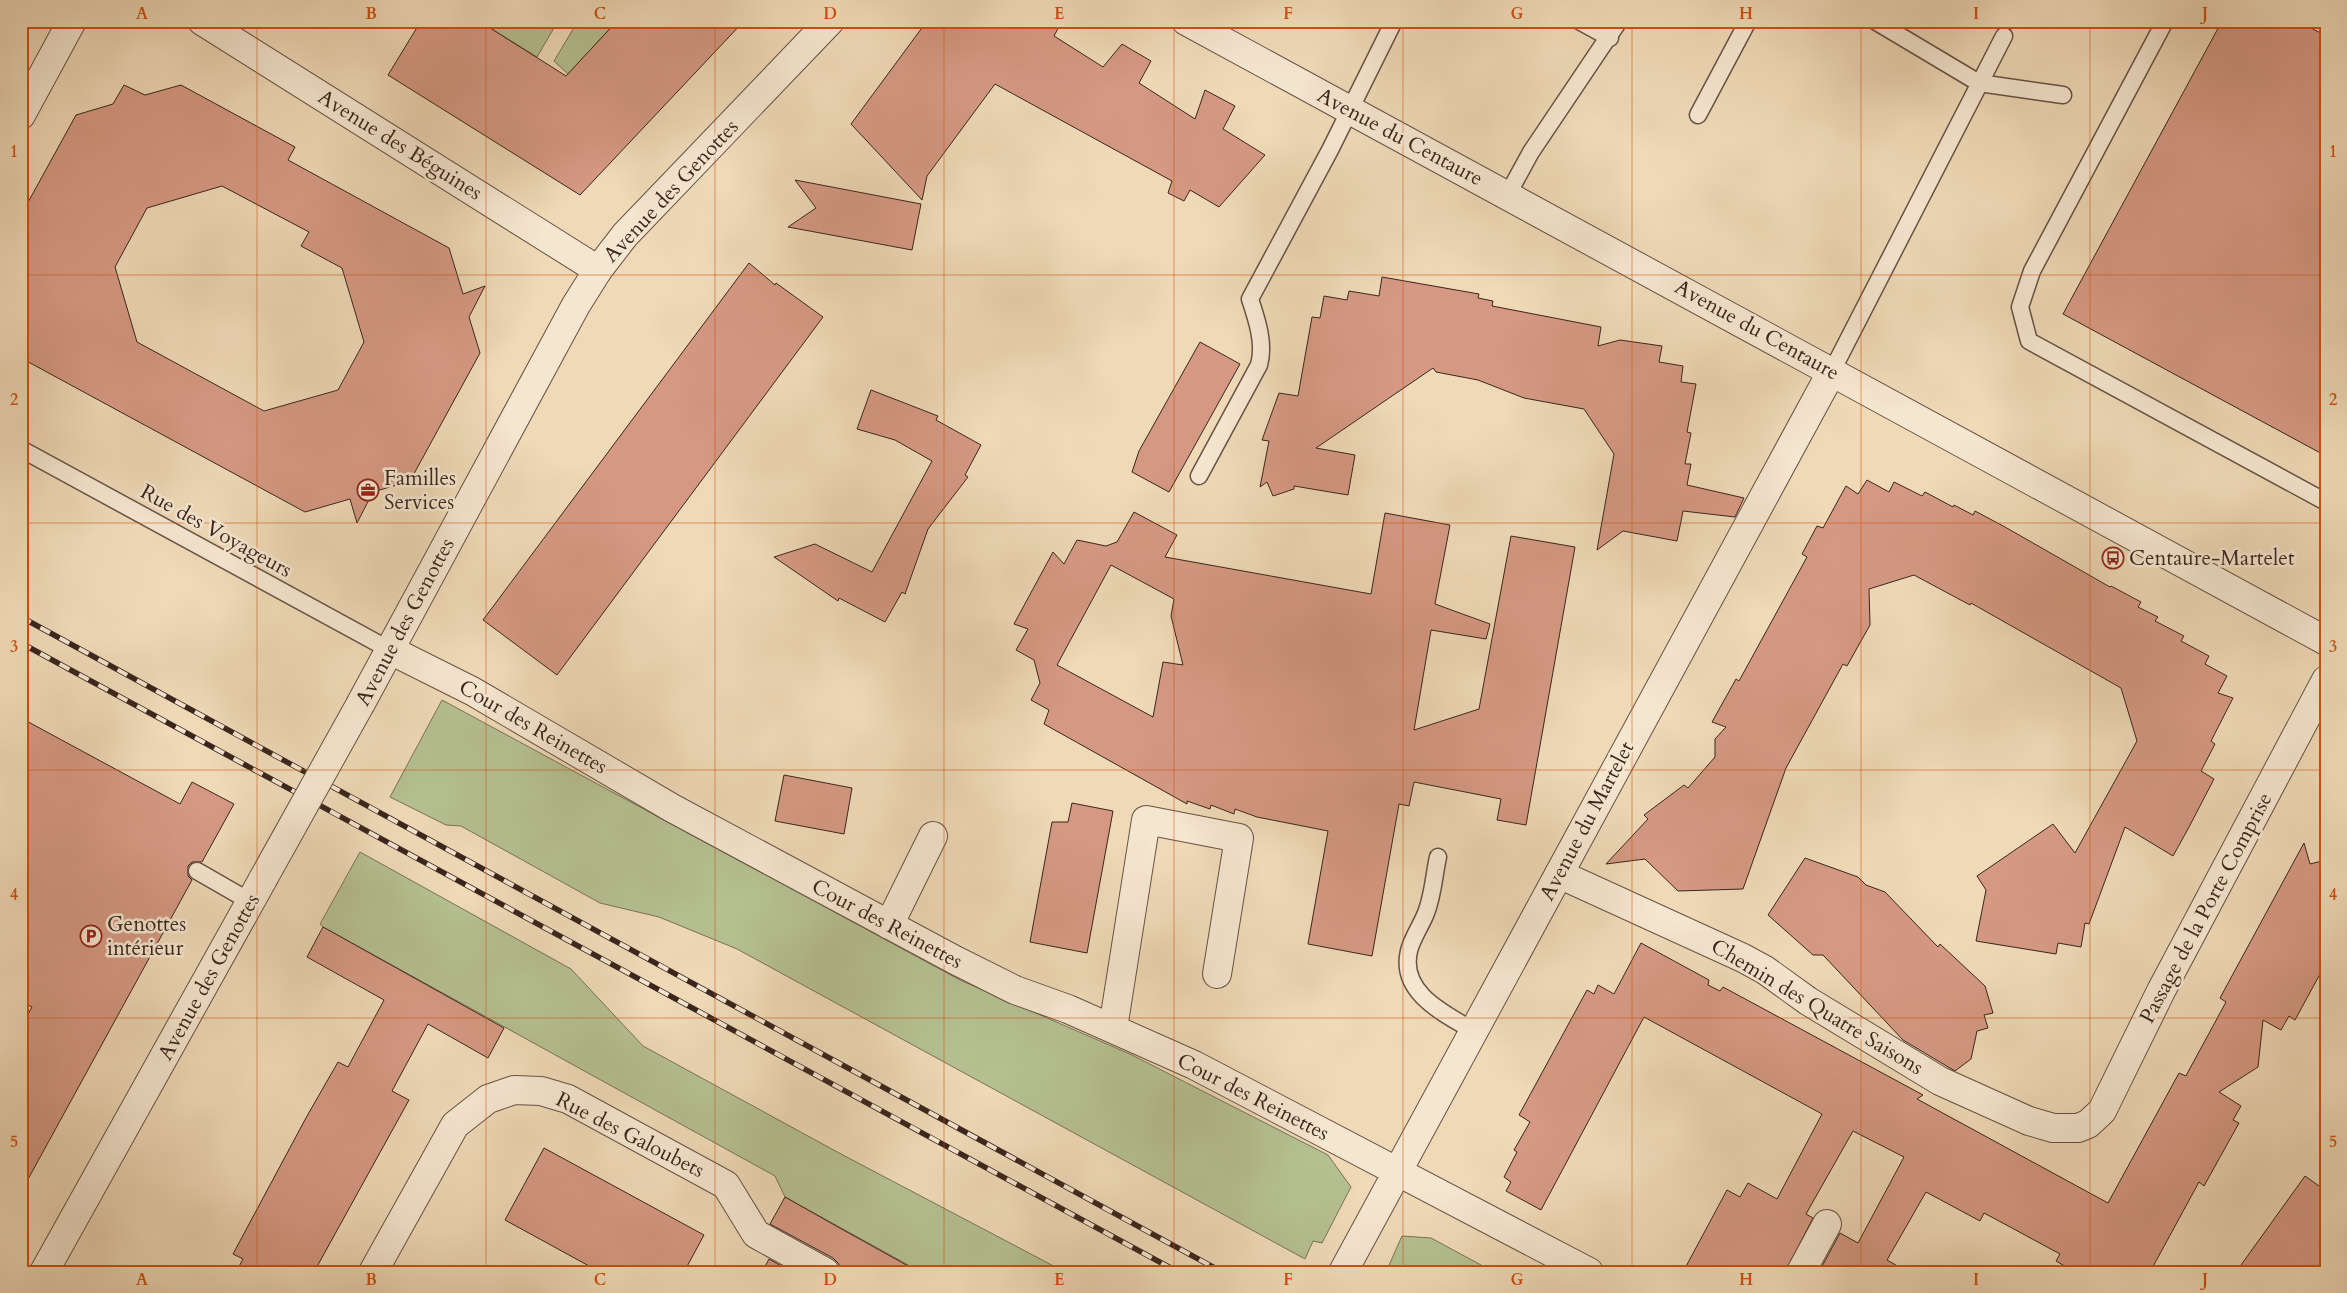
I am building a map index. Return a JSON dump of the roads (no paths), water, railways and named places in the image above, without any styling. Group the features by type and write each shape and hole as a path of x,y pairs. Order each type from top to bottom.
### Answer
{"street":[{"path":"21,115 72,21"},
{"name":"Avenue des Béguines","path":"202,21 598,270"},
{"name":"Avenue des Genottes","path":"44,1272 361,703 553,347 598,270 625,235 830,21"},
{"name":"Avenue du Centaure","path":"1186,21 1508,194 2326,641"},
{"name":"Avenue du Martelet","path":"1345,1268 1832,371"},
{"name":"Cour des Reinettes","path":"390,650 472,691 672,808 889,925 1015,990 1113,1028 1194,1065 1589,1272"},
{"name":"Passage de la Porte Comprise","path":"2078,1128 2088,1124 2102,1111 2161,991 2326,680"},
{"path":"1113,1028 1146,820 1239,838 1218,974"},
{"path":"889,925 933,836"},
{"name":"Chemin des Quatre Saisons","path":"1559,874 1743,958 1765,970 1808,1001 1940,1081 2029,1121 2053,1128 2078,1128"},
{"name":"Rue des Galoubets","path":"374,1272 455,1125 488,1099 514,1090 542,1091 568,1099 726,1185 756,1234 825,1272"},
{"path":"1801,1272 1827,1224"}],"lane":[{"path":"1199,476 1259,365 1262,354 1258,324 1250,299 1350,110 1394,21"},
{"path":"1578,21 1610,38"},
{"path":"1508,194 1531,152 1620,21"},
{"path":"1698,115 1748,21"},
{"path":"1875,21 1979,83 2063,95"},
{"path":"2166,21 2032,270 2020,307 2029,340 2326,502"},
{"path":"1832,371 2004,36"},
{"name":"Rue des Voyageurs","path":"21,449 390,650"},
{"path":"1438,857 1429,903 1408,953 1410,973 1422,998 1474,1030"},
{"path":"197,871 257,891"}],"railway":[{"path":"21,617 1222,1272"},
{"path":"21,643 1178,1272"}],"place":[{"name":"Familles Services","path":"368,490"},
{"name":"Centaure-Martelet","path":"2113,558"},
{"name":"Genottes intérieur","path":"91,936"}]}
